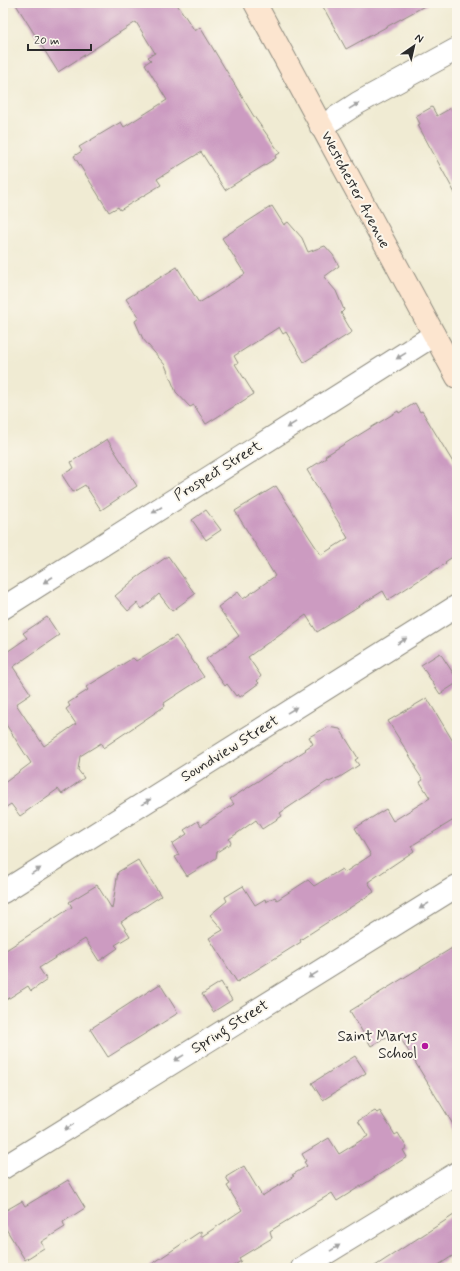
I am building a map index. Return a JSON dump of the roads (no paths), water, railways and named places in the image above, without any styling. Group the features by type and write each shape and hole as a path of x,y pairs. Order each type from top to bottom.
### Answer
{"main road":[{"name":"Westchester Avenue","path":"255,3 457,377"}],"street":[{"path":"321,127 358,103 457,50"},
{"name":"Prospect Street","path":"3,608 434,335"},
{"name":"Soundview Street","path":"3,892 457,606"},
{"name":"Spring Street","path":"3,1168 457,886"},
{"path":"302,1268 457,1173"}],"place":[{"name":"Saint Marys School","path":"425,1046"}]}
